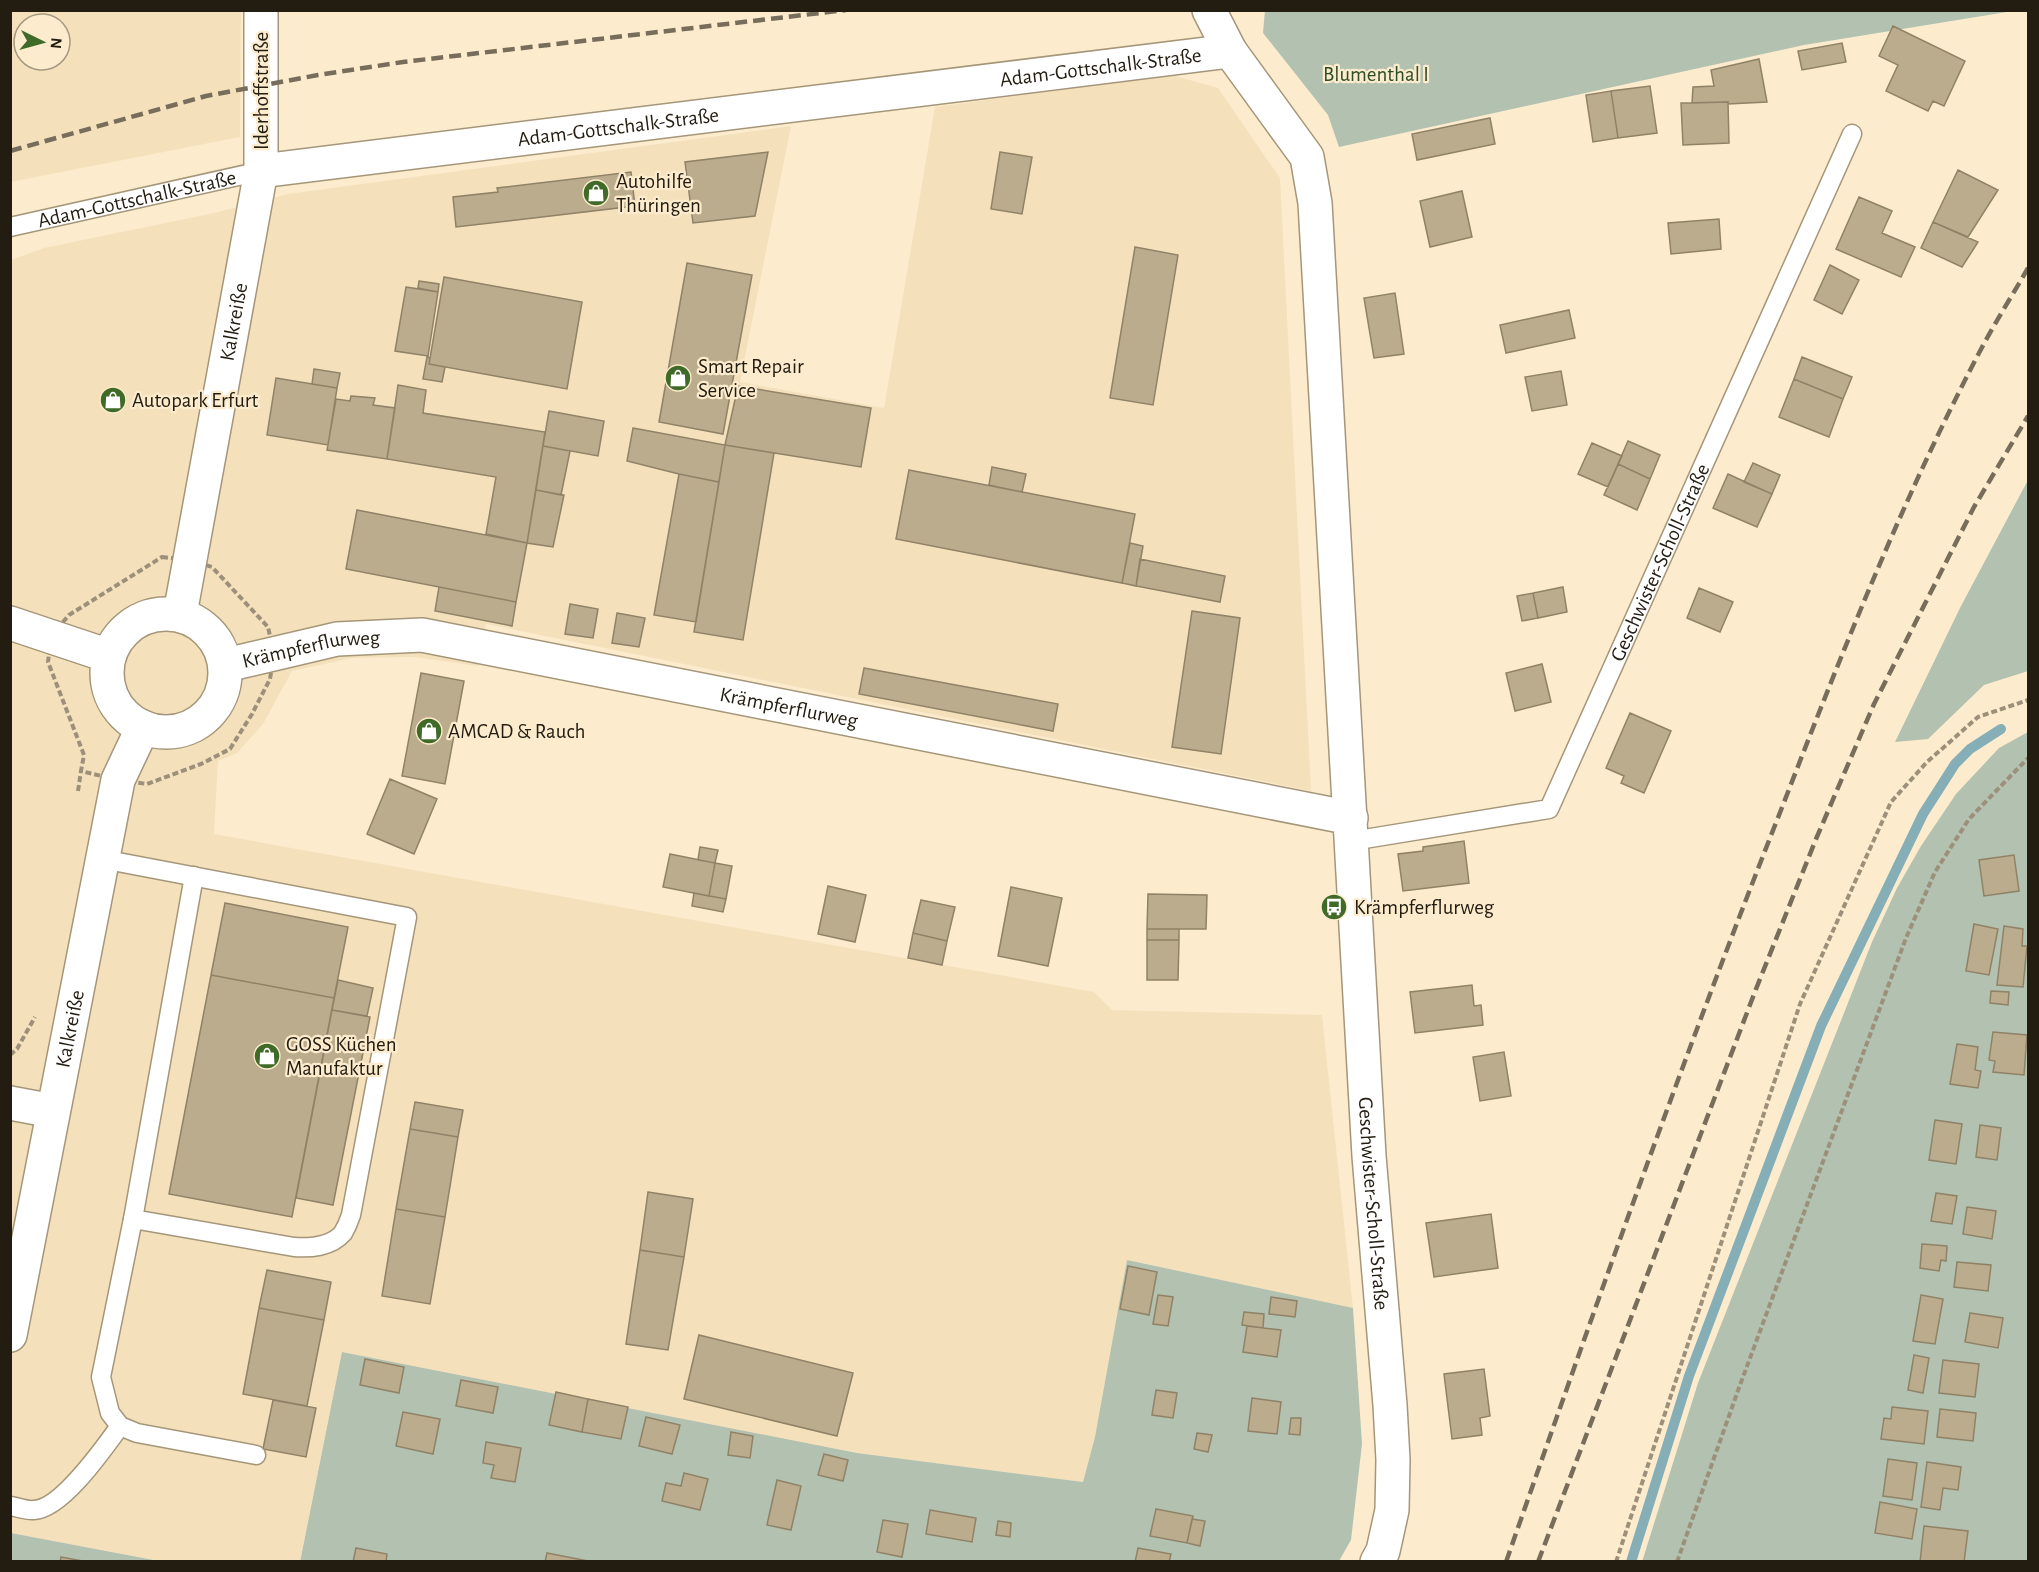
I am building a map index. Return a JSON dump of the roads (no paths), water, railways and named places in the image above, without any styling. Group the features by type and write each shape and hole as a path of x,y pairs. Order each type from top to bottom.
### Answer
{"street":[{"name":"Iderhoffstraße","path":"261,10 261,171"},
{"name":"Geschwister-Scholl-Straße","path":"1209,10 1230,51 1307,157 1315,202 1369,1156 1393,1460 1392,1510 1383,1551 1377,1562"},
{"name":"Adam-Gottschalk-Straße","path":"261,171 1230,51"},
{"name":"Kalkreiße","path":"180,614 261,171"},
{"path":"180,614 197,621 211,633 221,648 226,665 224,685 217,704 203,719 186,729 166,732 143,727 130,720 118,708 110,691 107,674 109,656 117,640 129,626 153,615 180,614"},
{"path":"10,623 109,656"},
{"name":"Krämpferflurweg","path":"226,665 337,639 423,635 1351,830"},
{"name":"Kalkreiße","path":"10,1335 118,780 143,727"},
{"path":"10,1103 53,1112"}],"lane":[{"name":"Geschwister-Scholl-Straße","path":"1351,830 1549,809 1852,134"},
{"name":"Adam-Gottschalk-Straße","path":"10,227 261,171"},
{"path":"102,859 407,917 351,1215 343,1233 329,1243 314,1248 294,1247 133,1219"},
{"path":"194,876 133,1219 101,1377 110,1413 120,1426 137,1433 256,1455"},
{"path":"10,1506 34,1511 50,1505 68,1490 120,1426"}],"waterway":[{"path":"1631,1562 1689,1376 1821,1026 1923,814 1955,764 1970,749 2001,729"}],"railway":[{"path":"10,151 206,96 318,75 403,62 846,10"},
{"path":"1506,1562 1674,1090 1850,636 1898,521 1951,408 1985,342 2028,268"},
{"path":"1538,1562 1756,989 1816,839 1874,704 1974,507 2028,416"}],"place":[{"name":"Autohilfe Thüringen","path":"596,193"},
{"name":"Smart Repair Service","path":"678,378"},
{"name":"Autopark Erfurt","path":"113,400"},
{"name":"AMCAD & Rauch","path":"429,731"},
{"name":"Krämpferflurweg","path":"1334,907"},
{"name":"GOSS Küchen Manufaktur","path":"267,1056"}],"park label":[{"name":"Blumenthal I","path":"1376,74"}]}
